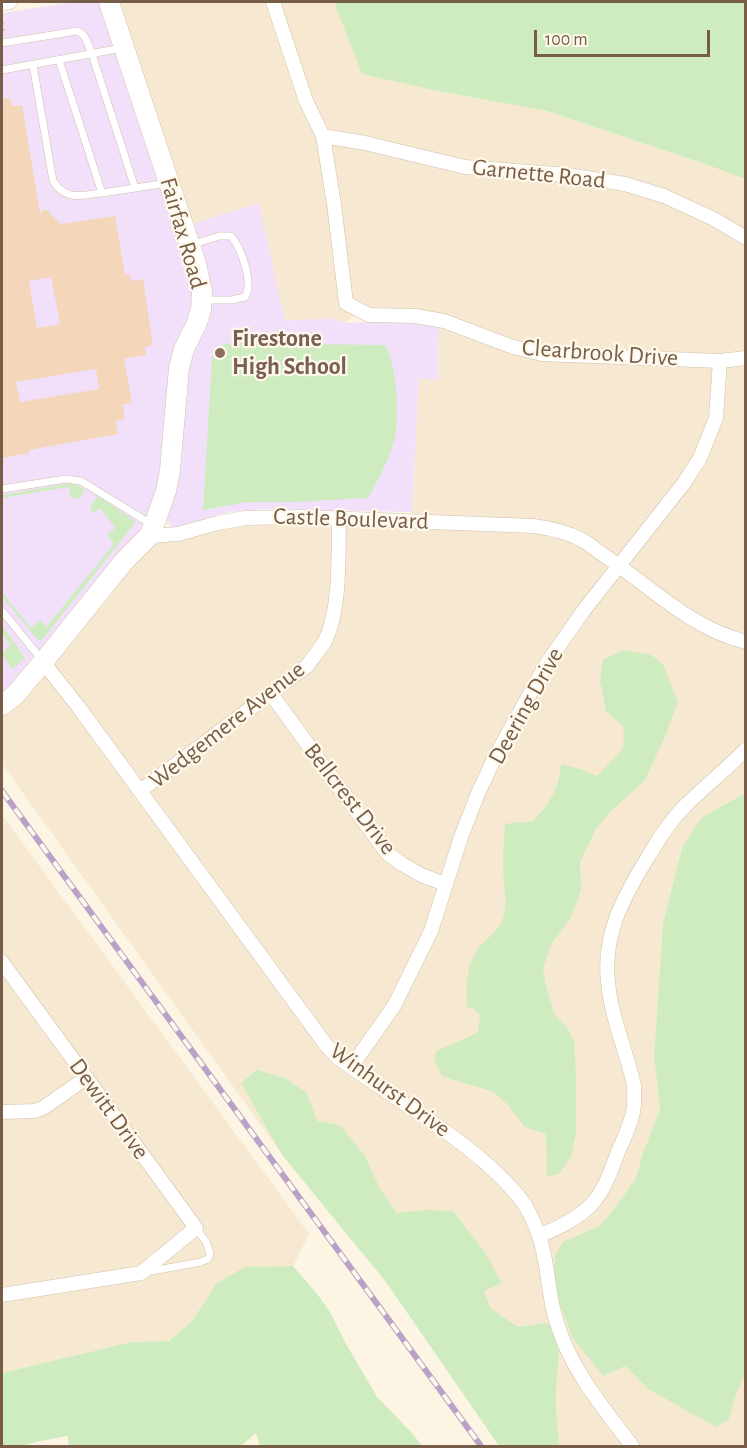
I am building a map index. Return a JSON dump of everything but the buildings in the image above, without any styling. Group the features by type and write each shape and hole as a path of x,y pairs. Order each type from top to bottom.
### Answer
{"street":[{"path":"2,3 10,2"},
{"name":"Fairfax Road","path":"109,2 190,245 201,281 203,300 199,318 184,349 179,368 170,470 166,491 151,531"},
{"path":"273,2 306,100 323,136"},
{"name":"Garnette Road","path":"323,136 365,143 465,167 568,175 625,184 664,196 714,219 746,238"},
{"name":"Clearbrook Drive","path":"323,136 346,303 359,310 369,315 415,316 440,320 523,350 542,354 720,361 746,358"},
{"name":"Deering Drive","path":"351,1067 394,1006 431,931 461,837 496,755 547,663 584,610 684,483 700,458 716,418 720,361"},
{"name":"Castle Boulevard","path":"151,531 178,534 245,518 300,517 533,525 582,540 698,624 746,642"},
{"name":"Wedgemere Avenue","path":"140,791 307,666 319,650 330,630 336,601 339,519"},
{"path":"2,705 15,694 43,662 151,531"},
{"name":"Winhurst Drive","path":"43,662 326,1045 337,1057 439,1127 489,1166 519,1197 539,1236 553,1310 563,1342 584,1381 632,1446"},
{"name":"Bellcrest Drive","path":"271,694 387,853 421,875 445,884"},
{"path":"539,1236 574,1218 590,1206 604,1185 629,1127 634,1085 611,1003 607,963 609,943 622,900 657,842 683,808 746,748"},
{"name":"Dewitt Drive","path":"2,962 196,1228"},
{"path":"2,1112 35,1111 43,1108 86,1078"},
{"path":"2,1295 141,1273 196,1228"}],"lane":[{"path":"2,43 81,32 92,54 135,188"},
{"path":"2,70 124,46"},
{"path":"59,60 102,193"},
{"path":"33,64 53,181 59,190 69,196 169,182"},
{"path":"190,245 219,236 231,236 237,243 249,281 249,291 245,297 231,300 203,300"},
{"path":"2,489 66,479 81,481 100,492 151,531"},
{"path":"2,611 43,662"},
{"name":"Dewitt Drive","path":"141,1273 208,1259 210,1252 196,1228"}],"path":[{"path":"2,17 3,27"}],"shaded area":[{"name":"Firestone High School","path":"74,2 103,2 177,229 259,203 285,321 331,318 345,323 416,322 439,328 438,379 419,379 412,512 261,509 229,512 179,528 172,527 166,520 141,530 27,672 2,692 2,13"},
{"path":"103,2 334,2 363,74 438,91 547,111 745,179 745,793 701,818 682,848 663,923 654,1056 660,1108 636,1178 601,1225 563,1242 625,1366 648,1389 729,1419 745,1373 745,1446 500,1446 386,1282 283,1156 2,764 2,705 149,536 218,523 410,521 419,378 438,378 440,321 359,311 345,323 331,318 284,321 209,219 177,229"},
{"path":"2,815 309,1234 293,1266 193,1320 169,1341 131,1342 2,1373"}],"green space":[{"path":"334,2 745,2 745,179 547,111 362,74"},
{"path":"224,344 386,345 396,385 396,430 389,457 368,498 247,502 203,510 212,356"},
{"path":"72,483 83,488 84,492 80,497 71,498 69,487 2,498 2,495"},
{"path":"98,496 136,522 41,641 2,597 2,592 29,626 32,627 41,621 46,627 114,544 107,535 115,528 114,526 100,508 93,513 90,509"},
{"path":"2,625 25,658 12,669 2,655 10,645 2,633"},
{"path":"624,650 651,655 663,664 678,702 645,780 610,812 596,829 580,862 581,890 570,919 552,943 543,968 554,1014 568,1029 574,1042 576,1075 576,1134 571,1156 559,1174 547,1177 546,1134 525,1127 508,1105 492,1091 442,1076 434,1059 437,1051 478,1032 480,1015 474,1009 467,1007 468,975 476,952 498,928 504,915 505,824 532,822 538,816 555,789 561,764 597,776 623,749 622,725 606,711 600,681 603,659"},
{"path":"745,793 746,1373 736,1394 729,1419 716,1427 648,1389 625,1366 603,1376 574,1340 553,1286 555,1256 563,1242 601,1225 636,1178 660,1108 654,1056 663,923 682,848 701,818"},
{"path":"257,1070 285,1078 307,1093 317,1121 340,1125 365,1156 380,1189 397,1213 427,1210 453,1211 484,1251 502,1283 484,1291 490,1308 518,1327 544,1323 550,1325 559,1352 556,1411 559,1446 499,1446 386,1282 283,1156 241,1083"},
{"path":"293,1266 330,1312 377,1397 422,1446 260,1446 256,1433 241,1446 69,1446 68,1436 22,1446 2,1446 2,1373 131,1342 169,1341 193,1320 216,1284 245,1267"}],"railway":[{"path":"2,791 481,1446"}],"place":[{"name":"Firestone High School","path":"220,353"}]}
